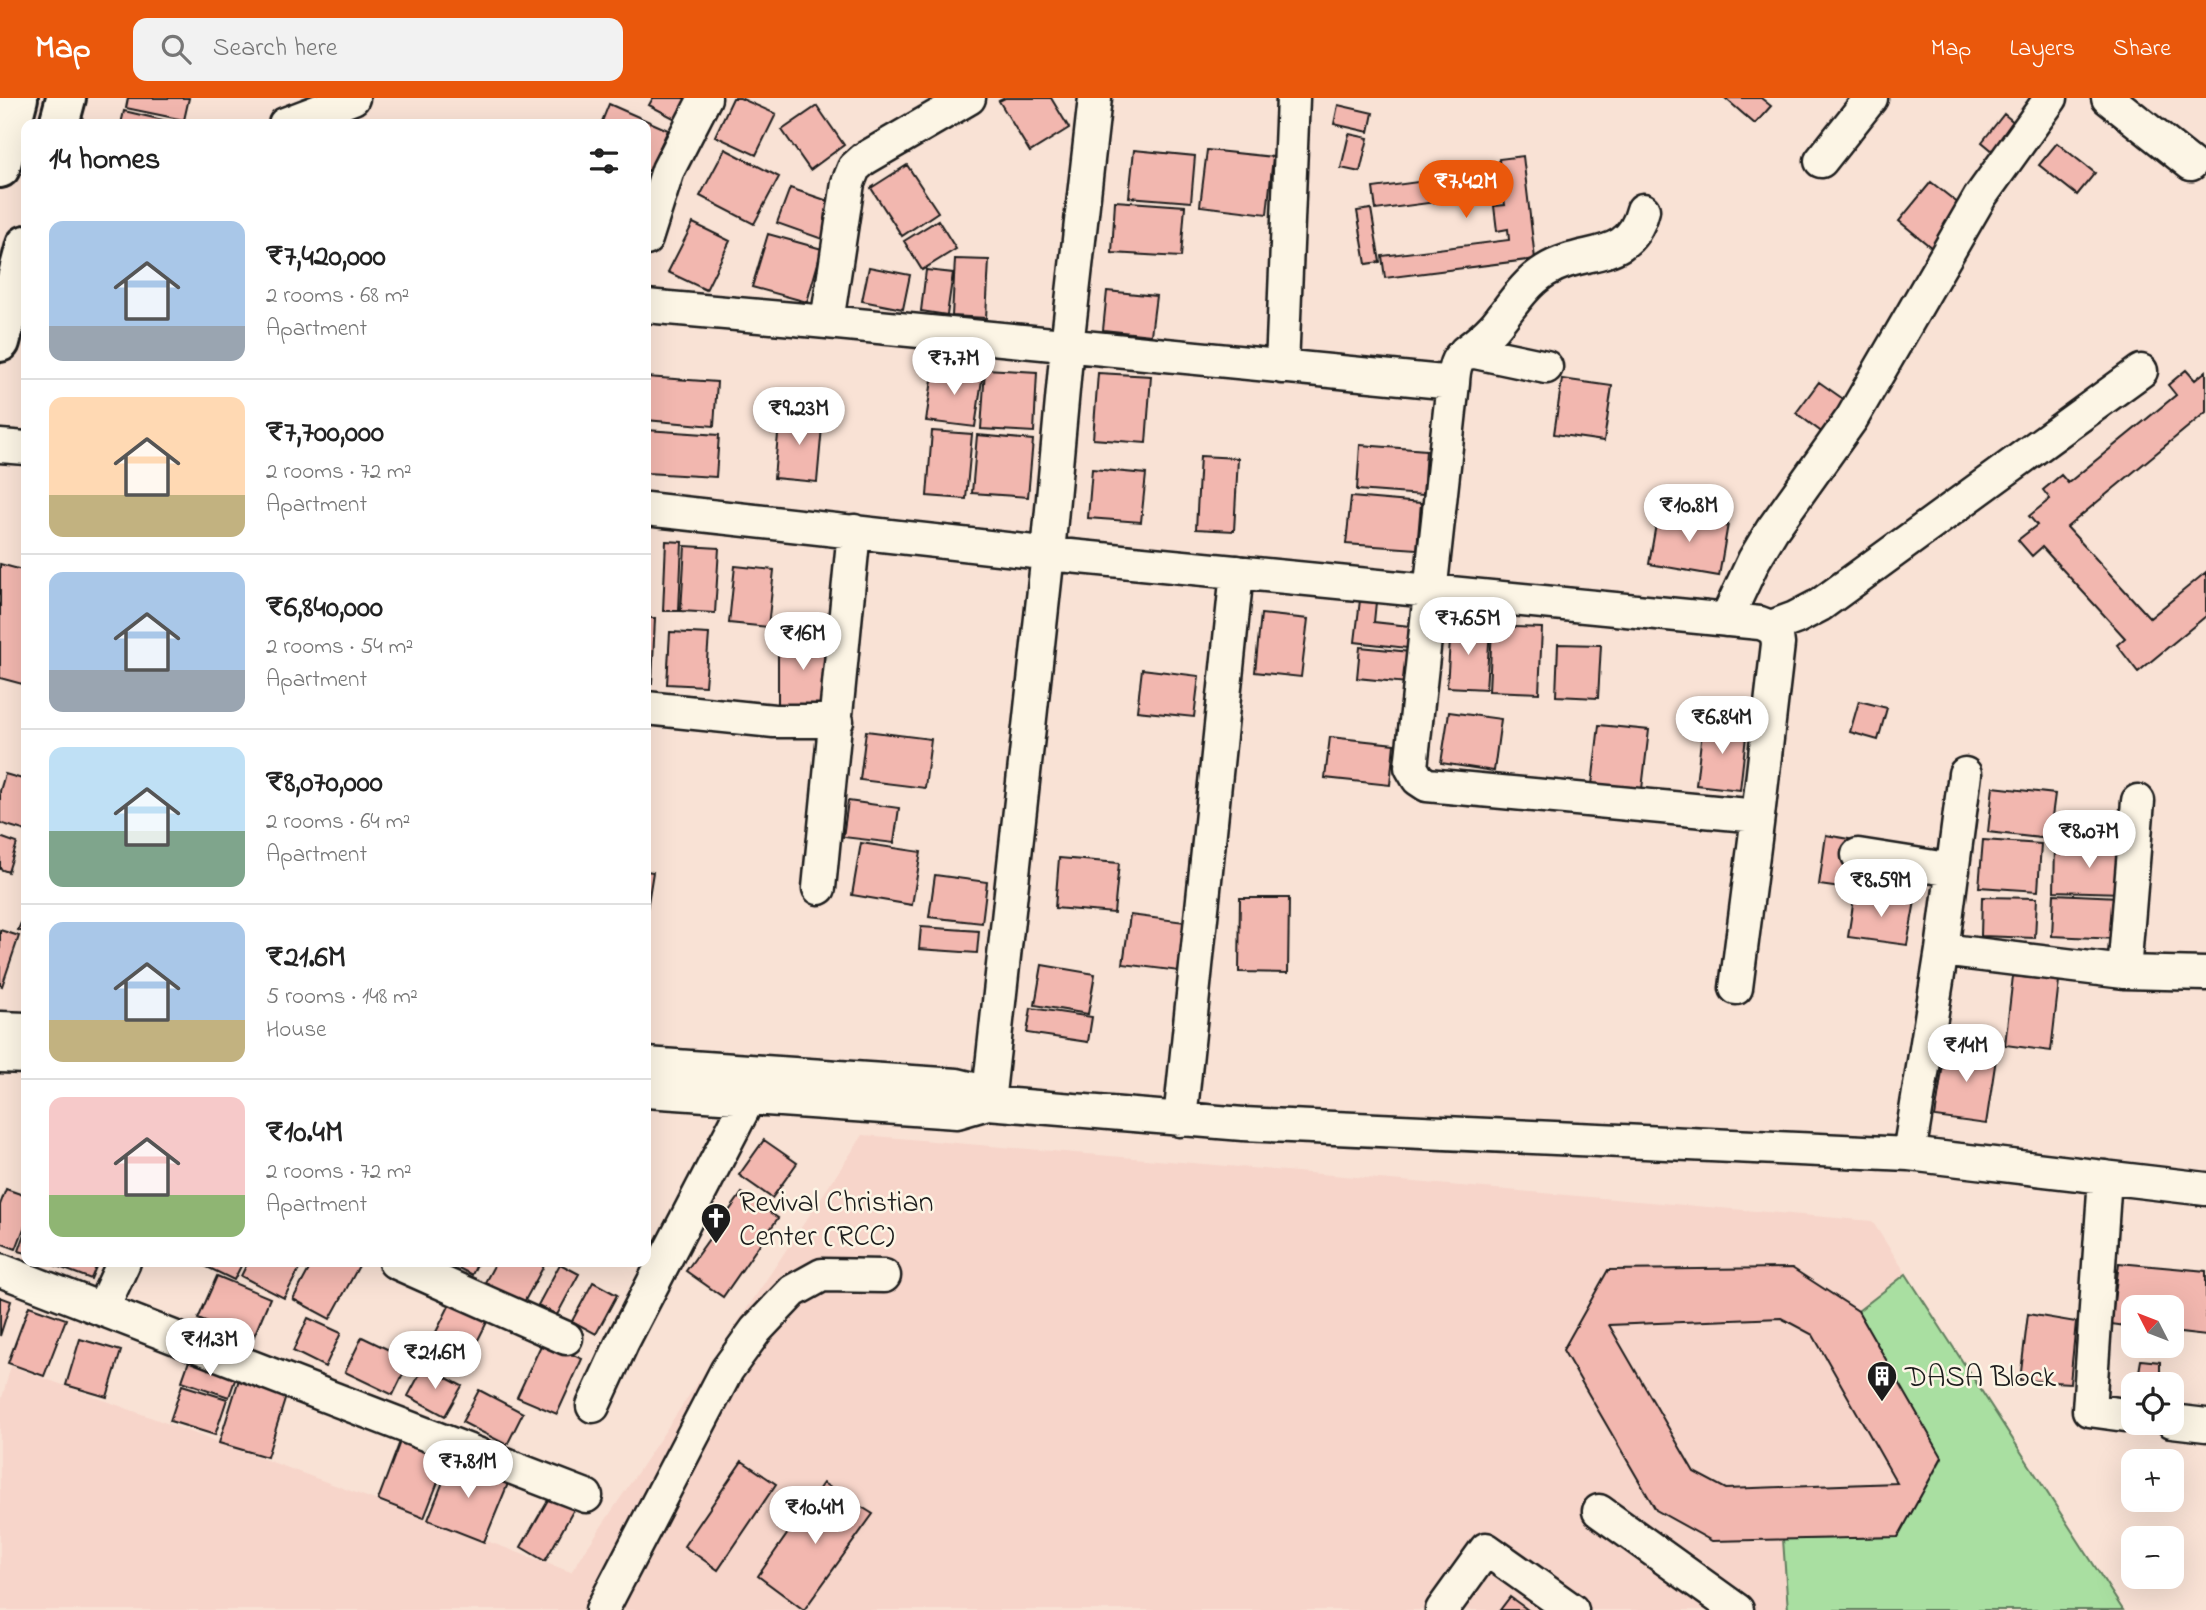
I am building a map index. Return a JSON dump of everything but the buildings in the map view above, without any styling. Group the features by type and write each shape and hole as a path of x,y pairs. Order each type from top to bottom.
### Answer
{"main road":[{"path":"0,167 18,98"},
{"path":"60,119 66,98"},
{"path":"0,342 21,263"}],"street":[{"path":"298,119 353,98"},
{"path":"651,223 668,170 705,98"},
{"path":"827,321 843,209 853,168 969,98"},
{"path":"988,1103 1095,98"},
{"path":"1282,367 1293,98"},
{"path":"1821,161 1871,98"},
{"path":"1726,620 1754,560 1772,530 1852,418 1980,197 2051,98"},
{"path":"2108,98 2190,164"},
{"path":"1643,210 1633,236 1623,243 1612,249 1565,261 1532,281 1487,334 1458,358 1454,367 1411,767 1418,779 1427,785 1758,816"},
{"path":"651,306 827,321 1453,383"},
{"path":"1465,352 1546,367"},
{"path":"1771,627 1820,606 2141,371"},
{"path":"0,446 21,448"},
{"path":"651,510 1048,554 1760,623 1771,627 1777,634 1778,643 1736,988"},
{"path":"819,888 854,531"},
{"path":"1180,1120 1237,572"},
{"path":"651,708 774,720 837,721"},
{"path":"1909,1154 1942,950 1965,774"},
{"path":"2124,972 2138,801"},
{"path":"1858,855 1952,870"},
{"path":"1942,950 2124,972 2206,974"},
{"path":"0,1028 21,1029"},
{"path":"0,1056 21,1057"},
{"path":"651,1064 957,1085 973,1089 988,1103"},
{"path":"651,1091 957,1112 988,1103 1180,1120 1909,1154 2206,1189"},
{"path":"593,1406 622,1343 748,1098"},
{"path":"2105,1177 2089,1410 2121,1414"},
{"path":"102,1309 122,1267"},
{"path":"417,1267 566,1338"},
{"path":"0,1270 586,1496"},
{"path":"602,1610 727,1370 756,1330 793,1290 822,1275 884,1276"},
{"path":"2184,1422 2206,1425"},
{"path":"1599,1511 1737,1610"},
{"path":"1442,1610 1486,1549 1572,1610"}],"shaded area":[{"path":"863,1135 1872,1221 2123,1610 0,1610 0,1405 11,1366 571,1572"}],"green space":[{"path":"1906,1274 2123,1610 1788,1610 1783,1539 1898,1537 1942,1458 1858,1311"}],"place":[{"name":"Revival Christian Center (RCC)","path":"716,1245"},
{"name":"DASA Block","path":"1882,1403"}]}
